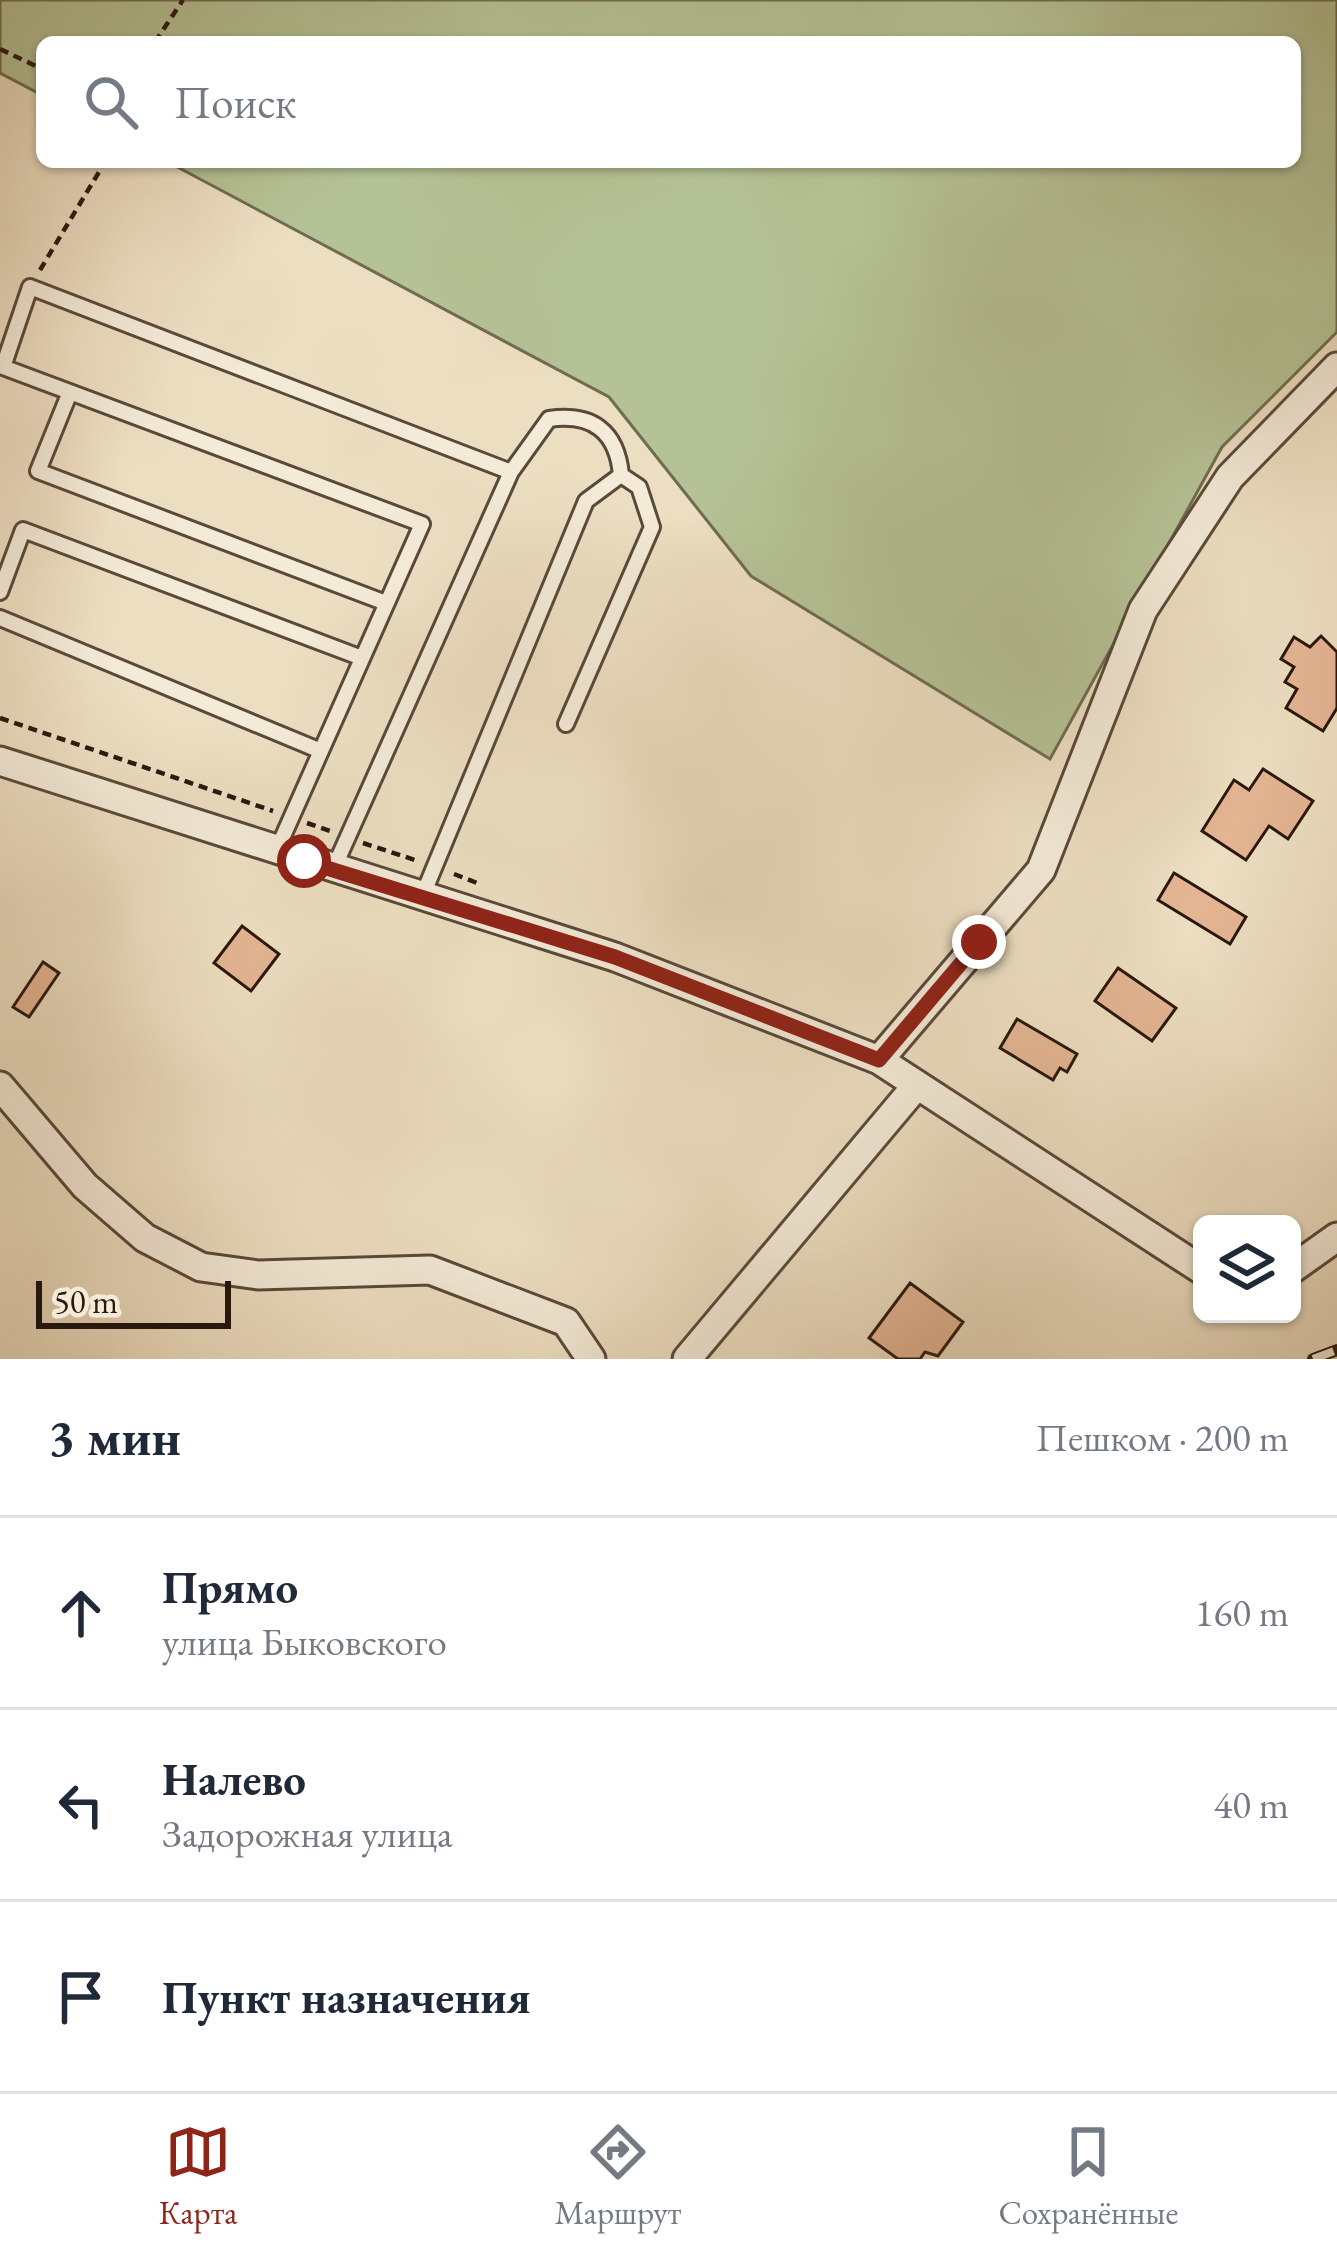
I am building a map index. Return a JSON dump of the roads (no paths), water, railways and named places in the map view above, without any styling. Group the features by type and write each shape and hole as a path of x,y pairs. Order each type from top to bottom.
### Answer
{"street":[{"path":"879,1060 1041,870 1143,610 1230,477 1337,367"},
{"path":"0,761 615,957 879,1060 1193,1264"},
{"path":"687,1359 916,1085"},
{"path":"0,1086 86,1186 145,1238 200,1268 258,1275 430,1270 566,1322 591,1359"},
{"path":"1301,1263 1337,1237"}],"lane":[{"path":"276,852 422,524 3,367 30,287 511,472"},
{"path":"70,392 38,471 386,603"},
{"path":"333,870 511,472 549,418 575,415 606,430 619,452 620,475"},
{"path":"566,724 652,527 639,487 620,475"},
{"path":"422,897 586,501 620,475"},
{"path":"0,592 23,530 362,658"},
{"path":"0,619 320,752"}],"railway":[{"path":"1313,1359 1337,1350"}]}
